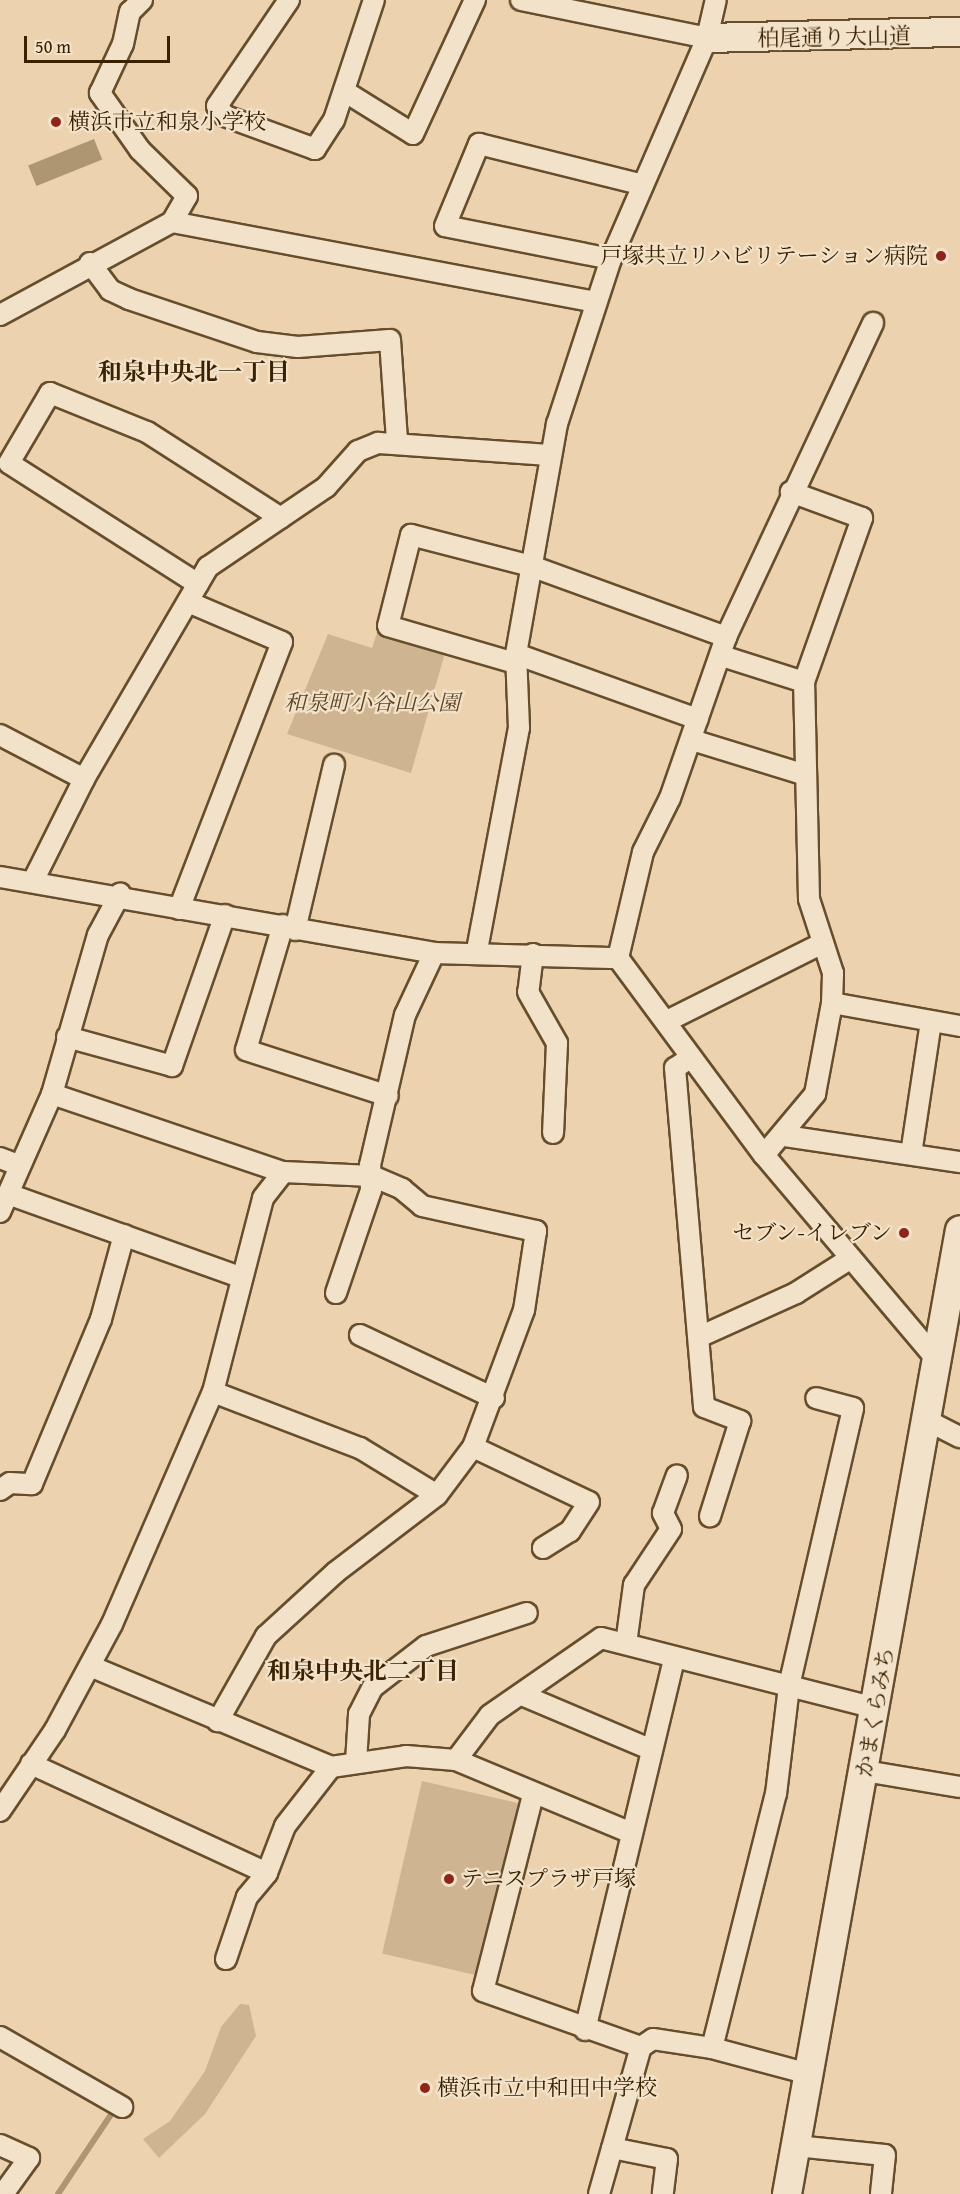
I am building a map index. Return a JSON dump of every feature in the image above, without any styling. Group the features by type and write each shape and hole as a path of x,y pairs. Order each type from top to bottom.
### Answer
{"main road":[{"name":"柏尾通り大山道","path":"707,38 960,32"},
{"name":"かまくらみち","path":"787,2194 928,1421 960,1230"}],"street":[{"path":"0,315 90,263 172,222 187,196 140,150 100,93 123,44 130,12 142,0"},
{"path":"289,0 217,106 225,116 315,149 344,91 374,0"},
{"path":"344,91 413,134 475,0"},
{"path":"521,0 707,38"},
{"path":"477,950 519,728 515,658 550,455 611,259 707,38 716,0"},
{"path":"611,259 445,226 479,144 643,184"},
{"path":"172,222 596,302"},
{"path":"90,263 110,290 129,299 257,342 298,347 390,340 397,441"},
{"path":"618,957 643,852 692,740 722,656 726,637 791,492 873,323"},
{"path":"198,584 9,463 50,393 147,432 281,518"},
{"path":"34,879 84,779 208,567 326,487 358,451 397,441 550,455"},
{"path":"764,1155 785,1136 815,1094 832,1003 833,973 809,899 804,682 862,518 791,492"},
{"path":"698,719 515,658 388,626 411,535 531,566 726,637"},
{"path":"179,909 282,642 188,602"},
{"path":"722,656 804,682"},
{"path":"0,735 84,779"},
{"path":"692,740 806,775"},
{"path":"334,765 289,927 246,1050 388,1096"},
{"path":"0,877 34,879 120,894 179,909 225,915 434,953 477,950 618,957"},
{"path":"120,894 98,935 52,1094 9,1162 4,1203 124,1235 240,1277"},
{"path":"67,1037 172,1066 225,915"},
{"path":"667,1022 823,943"},
{"path":"336,1293 372,1176 405,1015 434,953"},
{"path":"533,954 528,992 557,1043 553,1133"},
{"path":"618,957 667,1022 690,1058 764,1155 848,1260 937,1360"},
{"path":"832,1003 960,1026"},
{"path":"910,1154 931,1021"},
{"path":"690,1058 675,1068 704,1407 740,1421 710,1516"},
{"path":"52,1094 283,1172 372,1176 402,1189 422,1206 536,1231 524,1310 494,1398 473,1446 437,1495 336,1572 266,1636 218,1721"},
{"path":"785,1136 960,1162"},
{"path":"0,1811 90,1666 213,1392 240,1277 263,1198 283,1172"},
{"path":"0,1490 9,1483 32,1484 100,1319 124,1235"},
{"path":"699,1337 796,1293 848,1260"},
{"path":"360,1335 494,1398"},
{"path":"213,1392 360,1448 437,1495"},
{"path":"712,2048 776,1794 789,1686 853,1408 816,1398"},
{"path":"928,1421 960,1437"},
{"path":"473,1446 589,1502 570,1531 543,1548"},
{"path":"627,1644 634,1585 671,1529 663,1513 678,1475"},
{"path":"356,1762 359,1714 373,1687 426,1646 527,1613"},
{"path":"456,1760 490,1715 522,1695 601,1638 876,1708"},
{"path":"585,2030 650,1749 674,1658"},
{"path":"90,1666 322,1763 356,1762 406,1756 456,1760 533,1795 631,1833"},
{"path":"522,1695 650,1749"},
{"path":"226,1959 247,1897 322,1763"},
{"path":"31,1764 263,1872"},
{"path":"865,1771 960,1787"},
{"path":"533,1795 483,1991 585,2030 641,2047"},
{"path":"0,2037 122,2107"},
{"path":"599,2194 641,2047 653,2039 712,2048 809,2074"},
{"path":"0,2145 30,2158 3,2194"},
{"path":"796,2146 885,2155 882,2194"},
{"path":"612,2148 667,2159 663,2194"}],"green space":[{"name":"和泉町小谷山公園","path":"378,630 446,649 411,773 287,734 328,634 372,648"},
{"name":"テニスプラザ戸塚","path":"422,1781 518,1803 479,1976 382,1953"},
{"path":"240,2004 249,2005 256,2036 205,2114 159,2158 143,2139 170,2121 205,2071 221,2027"}],"shaded area":[{"path":"94,139 102,159 36,186 28,166"}],"waterway":[{"path":"58,2194 112,2113"}],"place":[{"name":"横浜市立和泉小学校","path":"56,122"},
{"name":"戸塚共立リハビリテーション病院","path":"941,256"},
{"name":"セブン-イレブン","path":"904,1233"},
{"name":"テニスプラザ戸塚","path":"449,1879"},
{"name":"横浜市立中和田中学校","path":"425,2088"}],"district":[{"name":"和泉中央北一丁目","path":"194,372"},
{"name":"和泉中央北二丁目","path":"363,1671"}]}
